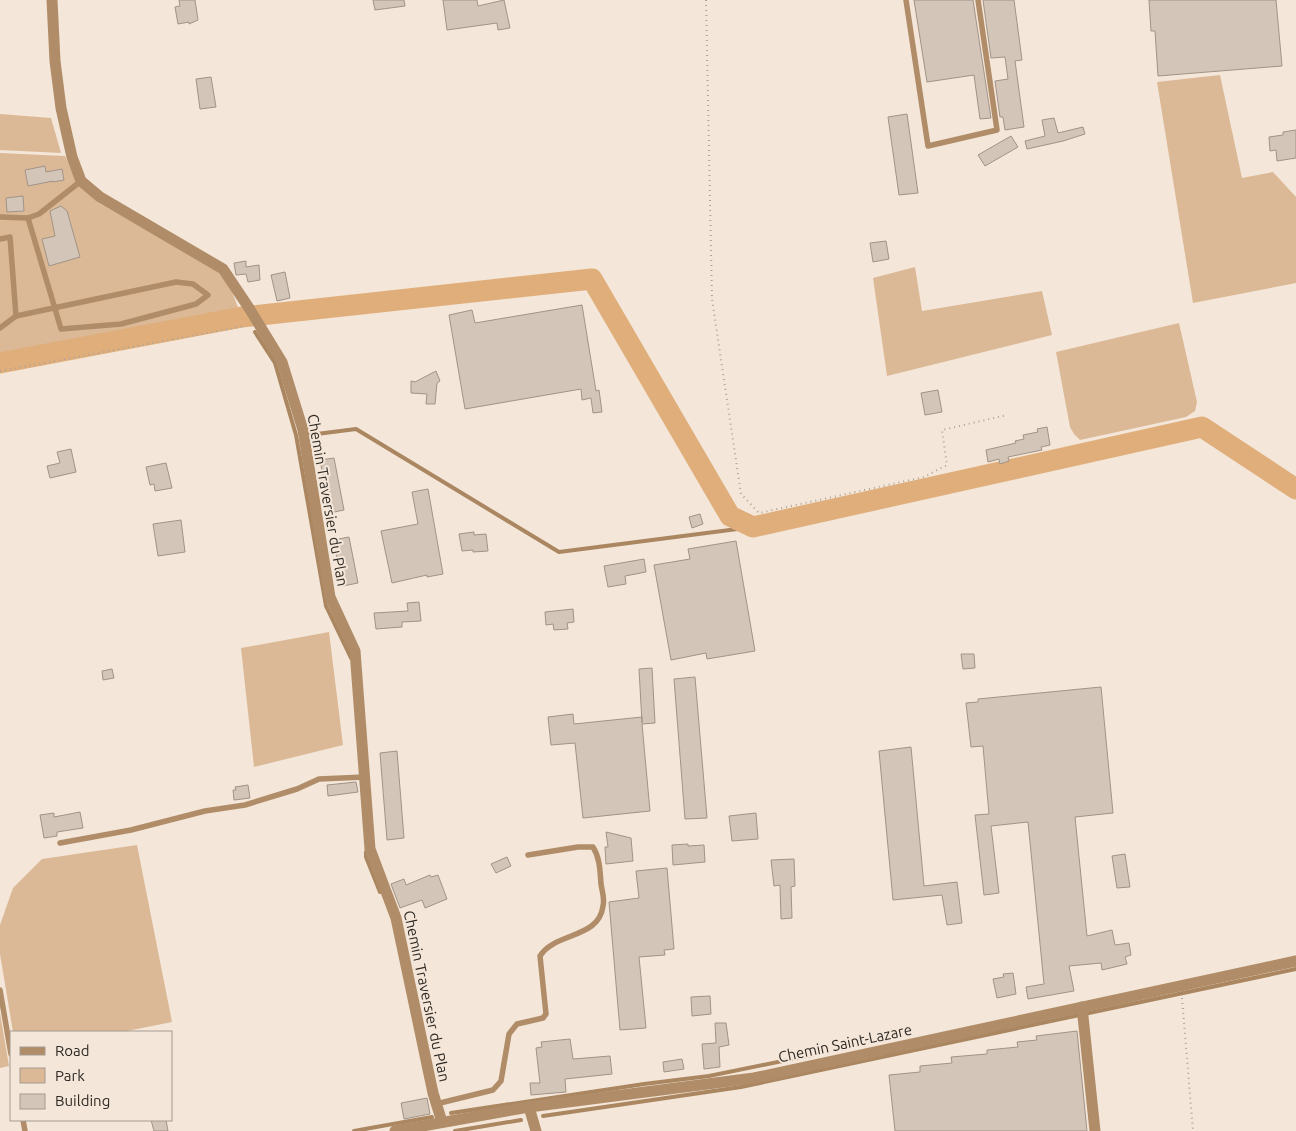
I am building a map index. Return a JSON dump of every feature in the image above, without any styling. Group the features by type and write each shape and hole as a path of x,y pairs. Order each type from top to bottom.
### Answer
{"street":[{"path":"52,0 55,61 61,108 72,158 80,181"},
{"name":"Chemin Traversier du Plan","path":"80,181 100,197 223,269 282,362 303,430 330,597 355,652 370,849 396,918 433,1093 442,1122"},
{"name":"Chemin Saint-Lazare","path":"395,1131 529,1107 754,1078 1082,1012 1296,961"},
{"path":"1082,1012 1095,1131"},
{"path":"529,1107 536,1131"}],"lane":[{"path":"906,0 928,146 998,130 978,0"},
{"path":"0,217 28,218 38,214 80,181"},
{"path":"0,328 16,316 54,309 176,282 194,284 208,295 196,304 121,324 61,329 54,309 28,218"},
{"path":"0,239 10,237 16,316"},
{"path":"60,843 132,830 205,811 245,805 297,789 319,778 365,777"},
{"path":"436,1104 493,1090 502,1081 509,1034 517,1024 542,1018 546,1014 540,956 543,951 553,944 587,930 594,925 601,915 604,905 600,871 597,854 592,847 578,847 528,855"},
{"path":"0,990 10,1048"}],"path":[{"path":"706,0 712,299 741,494 759,513 924,477 947,465 942,430 1007,415"},
{"path":"0,371 258,324"},
{"path":"1181,996 1193,1131"}],"green space":[{"path":"1220,75 1242,178 1273,172 1296,197 1296,283 1193,303 1157,82"},
{"path":"0,114 51,118 61,153 0,150"},
{"path":"0,153 65,156 78,184 99,203 217,270 229,284 239,310 0,355"},
{"path":"915,267 922,311 1042,291 1052,335 887,376 873,278"},
{"path":"1179,323 1197,402 1195,411 1186,417 1080,440 1070,427 1056,352"},
{"path":"329,632 343,745 254,767 241,648"},
{"path":"137,845 172,1022 127,1031 13,1031 0,954 0,925 13,888 42,859"},
{"path":"0,1013 9,1066 0,1068"}],"building":[{"path":"179,0 195,0 198,20 189,24 189,22 178,24 175,7 180,6"},
{"path":"373,0 404,0 405,6 375,10"},
{"path":"443,0 477,0 478,6 504,0 510,28 498,30 497,23 447,30"},
{"path":"914,0 973,0 991,118 980,119 974,75 927,82"},
{"path":"983,0 1014,0 1022,60 1015,61 1024,127 1005,130 1003,117 1000,117 995,81 1008,79 1005,57 991,58"},
{"path":"1149,0 1276,0 1282,66 1158,76 1155,31 1151,31"},
{"path":"211,77 216,107 200,109 196,79"},
{"path":"907,114 918,193 899,195 888,117"},
{"path":"1054,118 1058,133 1083,127 1085,134 1027,149 1025,141 1045,136 1042,120"},
{"path":"1296,130 1296,158 1277,161 1276,150 1270,151 1269,137 1283,135 1283,132"},
{"path":"1011,136 1018,147 985,166 978,155"},
{"path":"45,166 46,172 62,169 64,180 28,186 25,170"},
{"path":"23,196 24,211 7,212 6,198"},
{"path":"61,206 67,211 80,257 49,266 42,239 55,236 50,211"},
{"path":"886,241 889,259 873,262 870,243"},
{"path":"246,261 246,267 259,265 260,280 248,282 246,274 236,275 234,263"},
{"path":"285,272 290,298 277,301 271,275"},
{"path":"582,305 596,391 599,390 602,412 593,413 591,398 582,400 581,389 465,409 449,315 472,310 475,323"},
{"path":"436,371 440,381 437,383 435,404 426,404 427,394 411,393 411,381 415,382"},
{"path":"938,390 942,412 925,415 921,393"},
{"path":"1047,427 1050,445 1041,447 1042,450 1008,457 1009,461 1000,464 999,459 988,462 986,450 1016,443 1015,441 1024,439 1023,435 1038,432 1037,429"},
{"path":"71,449 76,472 50,478 47,466 60,463 57,452"},
{"path":"334,458 344,510 330,513 320,460"},
{"path":"166,463 172,488 155,491 154,484 150,485 146,467"},
{"path":"428,489 443,574 427,577 427,575 392,583 381,531 418,524 412,492"},
{"path":"700,514 703,524 692,528 689,517"},
{"path":"181,520 185,552 158,556 153,524"},
{"path":"474,532 474,535 486,534 488,551 462,551 459,534"},
{"path":"349,537 358,583 343,586 333,540"},
{"path":"736,541 755,651 707,659 706,653 671,660 654,565 690,559 688,549"},
{"path":"644,559 646,572 625,576 626,584 608,587 604,566"},
{"path":"419,602 421,621 402,622 402,627 376,629 374,613 408,611 407,603"},
{"path":"573,609 574,622 567,623 568,629 554,630 553,624 546,625 545,612"},
{"path":"961,654 974,654 975,668 963,669"},
{"path":"652,668 655,723 642,724 650,811 583,818 575,743 551,745 548,717 573,714 574,724 642,717 639,669"},
{"path":"112,669 114,678 103,680 102,671"},
{"path":"695,677 707,818 685,819 674,679"},
{"path":"1101,687 1113,813 1075,817 1087,936 1112,930 1115,945 1129,943 1131,955 1125,957 1127,964 1102,970 1101,963 1069,966 1074,991 1028,999 1026,987 1044,984 1028,822 991,826 999,893 984,895 975,815 989,814 983,746 971,747 966,703 978,702 978,699"},
{"path":"911,747 924,886 957,882 962,923 947,925 942,895 893,900 879,751"},
{"path":"397,751 404,838 387,840 380,753"},
{"path":"356,782 358,792 328,796 327,785"},
{"path":"248,785 250,798 234,800 233,790 236,790 235,787"},
{"path":"80,812 83,828 57,832 57,836 44,838 40,815 54,813 54,817"},
{"path":"756,813 758,839 732,841 729,816"},
{"path":"606,832 631,838 633,861 606,864 605,847 608,847"},
{"path":"688,844 688,846 704,845 705,862 673,865 672,845"},
{"path":"1125,854 1130,887 1117,888 1112,856"},
{"path":"507,857 511,866 496,873 491,864"},
{"path":"794,859 795,886 791,887 792,918 781,919 780,885 774,886 771,860"},
{"path":"667,868 674,949 664,950 665,955 639,957 646,1028 620,1030 609,902 639,898 636,871"},
{"path":"430,875 431,877 438,875 447,899 425,908 422,900 400,908 391,884 404,879 406,885"},
{"path":"1013,973 1016,994 997,998 993,979 1004,977 1003,974"},
{"path":"710,996 711,1014 692,1016 691,997"},
{"path":"715,1023 726,1023 729,1045 719,1047 720,1067 704,1069 702,1044 716,1043"},
{"path":"1077,1031 1087,1131 895,1131 889,1075 920,1072 920,1066 952,1063 951,1057 987,1054 987,1050 1018,1047 1017,1042 1037,1040 1036,1036"},
{"path":"570,1039 573,1059 610,1056 612,1074 565,1079 566,1092 531,1095 530,1083 540,1083 536,1048 542,1047 541,1042"},
{"path":"682,1059 684,1069 664,1072 663,1062"},
{"path":"427,1098 430,1114 404,1119 401,1103"},
{"path":"151,1121 166,1121 168,1131 154,1131"}],"waterway":[{"path":"0,363 242,317 592,279 730,516 753,527 1202,427 1296,489"},
{"path":"255,332 275,363 296,435 326,606 351,658"},
{"path":"309,435 356,429 559,552 753,527"},
{"path":"366,852 366,857 380,892"},
{"path":"543,1116 741,1087 1296,969"},
{"path":"451,1113 709,1076 812,1055"},
{"path":"354,1131 432,1117"},
{"path":"455,1131 521,1120"}]}
